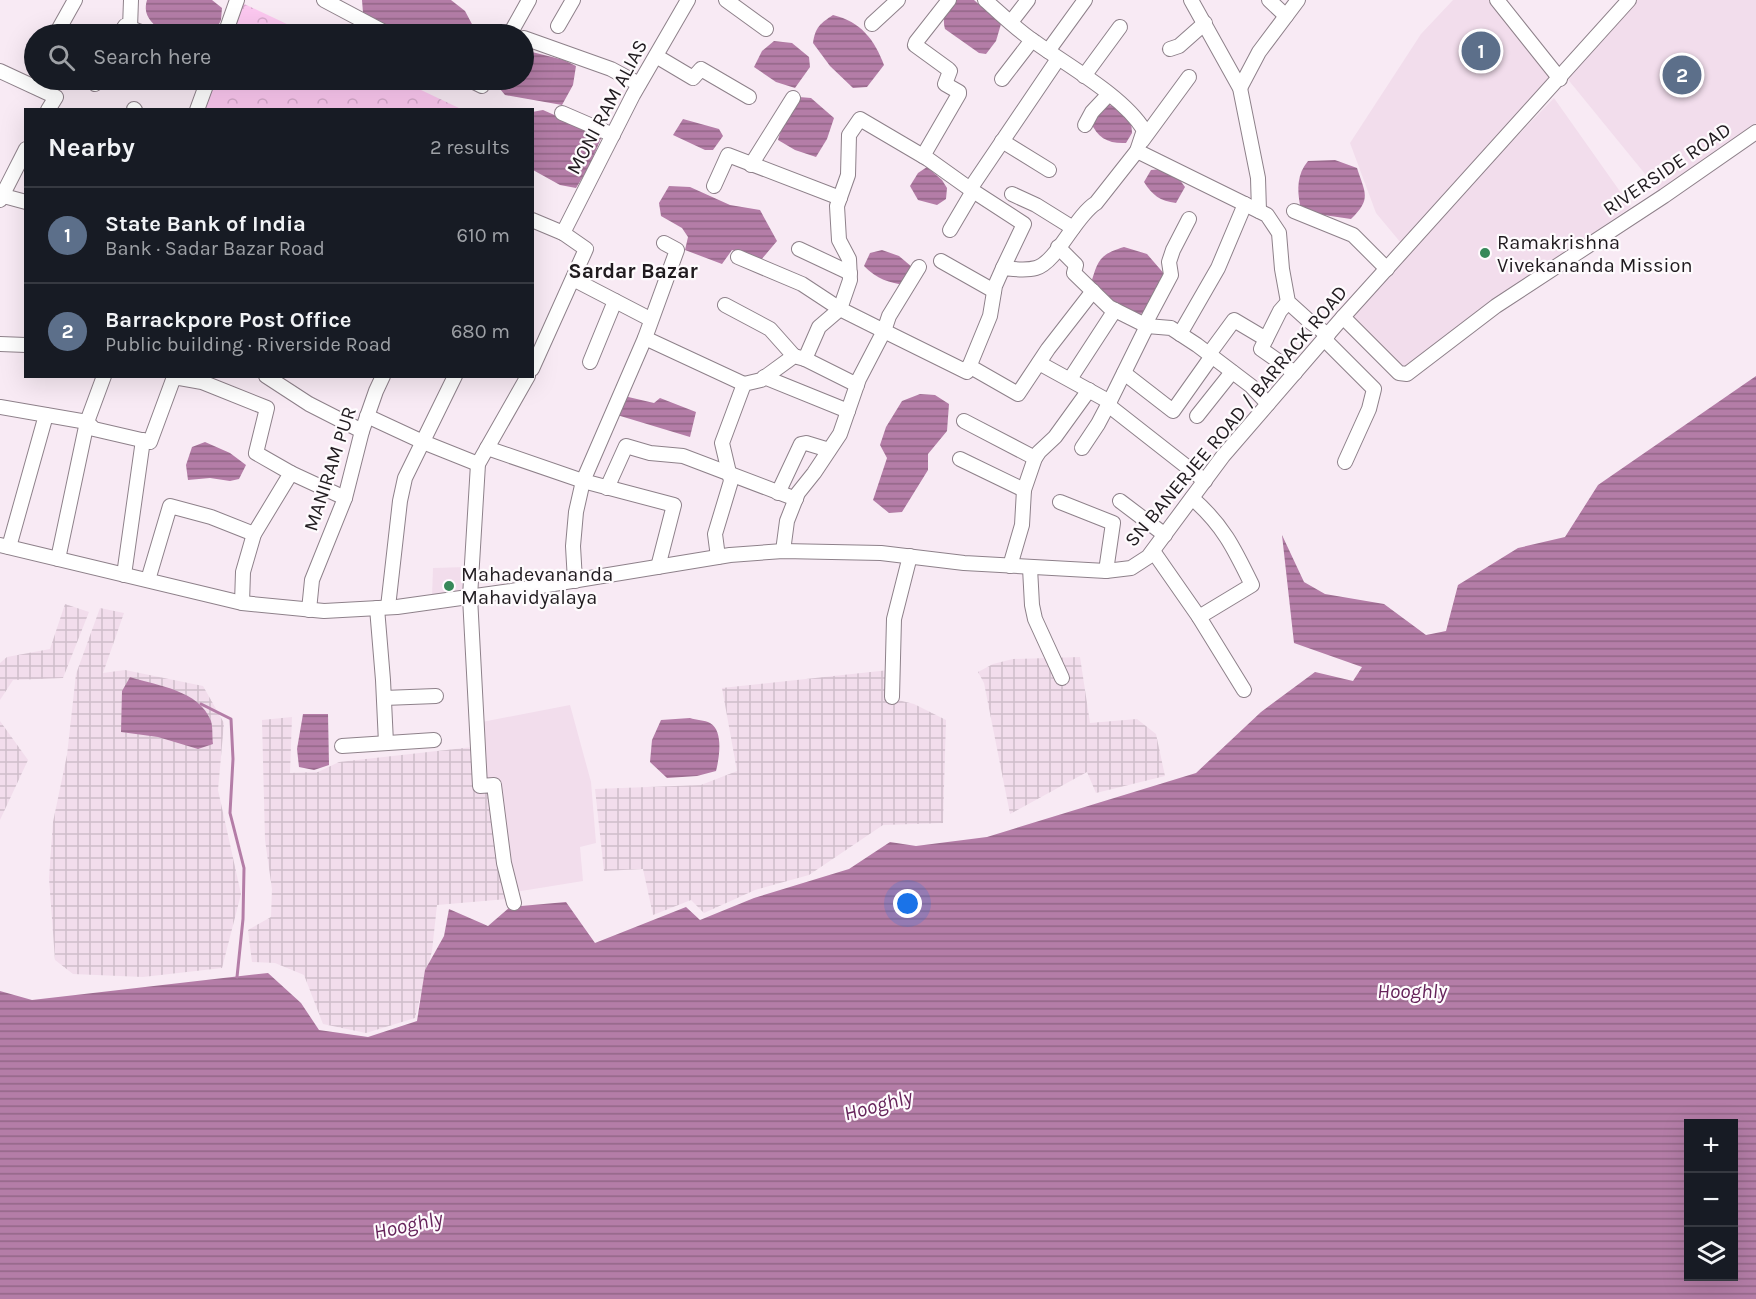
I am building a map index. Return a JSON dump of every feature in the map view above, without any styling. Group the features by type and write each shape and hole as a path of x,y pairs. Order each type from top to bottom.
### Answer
{"street":[{"path":"62,24 75,0"},
{"path":"126,24 131,0"},
{"path":"229,24 237,0"},
{"path":"324,0 369,24"},
{"path":"516,24 529,0"},
{"path":"558,26 573,0"},
{"name":"MONI RAM ALIAS","path":"563,233 639,84 688,0"},
{"path":"726,0 766,29"},
{"path":"872,24 898,0"},
{"path":"923,156 959,92 945,84 950,71 915,45 949,0"},
{"path":"985,0 1032,40 1084,76 1136,117 1144,130 1138,147"},
{"path":"1011,22 1028,0"},
{"path":"950,230 971,190 1085,0"},
{"path":"1191,0 1240,88 1258,177 1259,211"},
{"path":"1269,0 1286,16"},
{"path":"1240,88 1259,52 1298,0"},
{"path":"1497,0 1560,79"},
{"name":"SN BANERJEE ROAD / BARRACK ROAD","path":"4,546 242,603 324,611 382,608 470,597 718,557 783,551 881,553 1030,568 1106,571 1131,568 1148,557 1223,456 1343,317 1629,0"},
{"path":"1170,50 1179,46 1205,23"},
{"path":"1084,76 1120,27"},
{"path":"1002,79 1032,40"},
{"path":"534,42 611,69 639,84"},
{"path":"656,56 693,78 701,69 749,97"},
{"path":"0,72 24,80"},
{"path":"1003,268 1021,270 1038,267 1058,247 1088,208 1096,203 1189,77"},
{"path":"44,90 56,97 49,108"},
{"path":"198,108 204,90"},
{"path":"1085,125 1092,112 1108,94"},
{"path":"751,165 792,98"},
{"path":"562,113 613,135"},
{"path":"645,338 744,384 761,380 800,357 819,327 840,309 850,280 849,259 839,240 837,206 848,175 849,135 860,119 923,156 1024,224 994,291 990,316 967,372 840,309 802,284 738,257"},
{"name":"RIVERSIDE ROAD","path":"1343,317 1400,373 1407,374 1496,306 1664,196 1756,132"},
{"path":"1002,141 1049,170"},
{"path":"1138,147 1268,215 1279,233 1288,302 1326,337 1374,389 1369,409 1345,462"},
{"path":"24,153 1,196 24,202"},
{"path":"714,186 726,156 730,156 840,198"},
{"path":"1012,194 1073,228"},
{"path":"1180,334 1218,268 1245,204"},
{"path":"1294,211 1353,235 1387,269"},
{"path":"1082,448 1109,404 1171,274 1168,262 1189,219"},
{"path":"534,223 563,233 586,249 534,365"},
{"path":"575,581 573,546 582,481 645,338 677,250 664,243"},
{"path":"1058,247 1076,265 1074,273 1109,307 1146,325 1171,328 1251,386 1268,404"},
{"path":"799,249 850,273"},
{"path":"941,261 994,291"},
{"path":"783,551 787,521 796,499 840,434 857,385 889,316 919,267"},
{"path":"573,279 650,319"},
{"path":"969,366 1018,394 1093,291"},
{"path":"590,362 615,301"},
{"path":"1288,302 1280,311 1261,349 1295,373"},
{"path":"725,305 770,329 800,357 857,385"},
{"path":"1070,379 1115,310"},
{"path":"1124,373 1173,411 1234,320 1266,339"},
{"path":"0,345 24,345"},
{"path":"1039,363 1089,390 1109,404 1205,481"},
{"path":"1197,416 1232,372"},
{"path":"764,377 848,411"},
{"path":"58,559 87,422 103,378"},
{"path":"0,407 87,422 94,429 150,442 174,378"},
{"path":"189,378 204,379 267,408 256,453 345,498"},
{"path":"269,378 309,404 362,431"},
{"name":"MANIRAM PUR","path":"309,610 312,580 345,498 362,431 381,378"},
{"path":"386,743 382,608 400,501 405,478 454,378"},
{"path":"514,903 504,863 494,784 480,786 470,597 478,464 527,378"},
{"path":"718,557 714,534 731,481 722,443 744,384"},
{"path":"1010,566 1022,525 1024,490 1035,458 1055,437 1089,390"},
{"path":"4,546 46,415"},
{"path":"367,416 478,464"},
{"path":"964,421 1035,458"},
{"path":"124,575 143,440"},
{"path":"778,493 801,444 806,442 829,450"},
{"path":"607,488 626,446 650,453 676,454 796,499"},
{"path":"488,448 582,481 674,505 658,567"},
{"path":"960,459 1024,490"},
{"path":"242,603 243,572 254,534 291,472"},
{"path":"1192,498 1210,515 1232,543 1252,585 1199,617"},
{"path":"1120,501 1165,535"},
{"path":"1060,502 1113,523 1106,571"},
{"path":"148,580 170,506 211,517 254,534"},
{"path":"1153,551 1199,617 1244,690"},
{"path":"892,697 894,619 910,556"},
{"path":"1030,568 1035,619 1062,678"},
{"path":"384,698 436,696"},
{"path":"342,747 434,740"}],"shaded area":[{"path":"1453,0 1491,0 1554,75 1401,243 1376,213 1350,143 1421,34"},
{"path":"1635,0 1756,0 1756,123 1659,191 1566,77"},
{"name":"Ramakrishna Vivekananda Mission","path":"1554,98 1631,207 1498,299 1409,368 1403,368 1350,314"},
{"name":"Mahadevananda Mahavidyalaya","path":"467,567 466,593 432,597 433,568"},
{"path":"65,604 89,612 63,678 13,680 0,700 0,663 7,657 50,649"},
{"path":"100,608 124,613 103,673 125,670 203,686 224,723 218,790 241,894 222,968 143,977 73,974 55,960 49,878 53,822 67,755 76,674"},
{"path":"1080,657 1090,723 1137,719 1156,734 1165,776 1096,793 1087,772 1010,814 984,683 978,672 993,664 1013,659"},
{"path":"889,670 898,700 914,704 946,720 943,823 883,825 809,875 755,890 704,913 691,900 653,915 643,869 604,871 595,789 701,785 737,771 722,688"},
{"path":"570,705 591,782 596,843 580,847 583,881 515,892 484,781 482,722"},
{"path":"292,717 290,773 318,772 339,762 473,747 475,789 491,789 507,899 437,905 432,951 415,1018 366,1033 323,1024 304,975 275,963 252,962 248,930 271,917 272,889 265,840 262,720"},
{"path":"0,721 28,760 0,820"}],"green space":[{"path":"240,2 287,24 232,24"},
{"path":"207,90 421,90 459,108 200,108"}],"water":[{"path":"147,0 212,0 222,8 221,20 219,24 154,24 147,15"},
{"path":"362,0 451,0 465,11 472,24 381,24 363,13"},
{"path":"954,0 974,0 1001,24 996,41 986,54 979,53 945,29 945,13"},
{"path":"833,15 859,27 876,47 884,65 867,87 853,88 830,66 813,43 819,26"},
{"path":"774,41 792,43 809,57 810,67 795,88 776,82 754,67 762,51"},
{"path":"534,52 564,60 576,66 573,85 562,105 505,95 501,90 534,90"},
{"path":"799,97 811,98 834,118 827,139 816,157 795,150 778,140 785,115"},
{"path":"1104,103 1115,107 1131,119 1132,133 1126,143 1104,139 1094,128 1091,122"},
{"path":"543,110 602,136 589,167 576,188 560,185 534,171 534,112"},
{"path":"683,119 719,129 723,136 713,150 705,150 673,135"},
{"path":"1335,160 1357,168 1364,190 1362,206 1351,219 1310,213 1300,205 1299,182 1308,161"},
{"path":"927,167 942,180 947,188 946,199 937,205 918,200 910,186 918,173"},
{"path":"1163,169 1177,176 1185,187 1176,203 1157,197 1144,182 1151,170"},
{"path":"669,186 690,187 730,205 760,210 777,241 761,260 732,250 722,264 685,250 688,237 682,228 661,216 659,203"},
{"path":"1124,247 1147,254 1166,276 1149,311 1134,316 1090,286 1100,260 1108,253"},
{"path":"882,250 899,256 912,267 906,285 884,280 864,266 870,253"},
{"name":"Hooghly","path":"1756,376 1756,1299 0,1299 0,991 32,1000 268,973 301,1003 319,1030 368,1037 417,1021 425,970 444,936 449,909 488,926 510,907 566,902 595,943 686,907 700,920 754,898 849,869 890,842 916,846 987,837 1196,773 1261,712 1315,672 1353,681 1362,667 1294,643 1282,535 1304,582 1325,594 1384,604 1426,635 1446,631 1458,585 1518,548 1565,537 1598,485"},
{"path":"920,394 935,395 949,404 947,431 928,454 928,470 902,512 889,513 873,500 887,458 880,445 886,427 902,401"},
{"path":"624,396 654,403 660,398 696,412 690,437 617,415"},
{"path":"205,442 230,453 246,465 239,479 230,481 210,478 188,480 186,465 192,447"},
{"path":"130,677 176,691 197,702 211,721 213,744 198,749 158,737 121,732 122,691"},
{"path":"303,714 328,714 329,765 314,770 299,767 297,749"},
{"path":"690,718 710,723 717,732 719,746 716,771 697,776 667,778 650,762 652,740 661,720"}],"waterway":[{"path":"201,704 231,719 233,759 230,813 244,868 243,919 237,977"}],"place":[{"name":"State Bank of India","path":"1481,51"},
{"name":"Barrackpore Post Office","path":"1682,75"},
{"name":"Ramakrishna Vivekananda Mission","path":"1485,253"},
{"name":"Mahadevananda Mahavidyalaya","path":"449,586"}],"district":[{"name":"Sardar Bazar","path":"633,271"}]}
